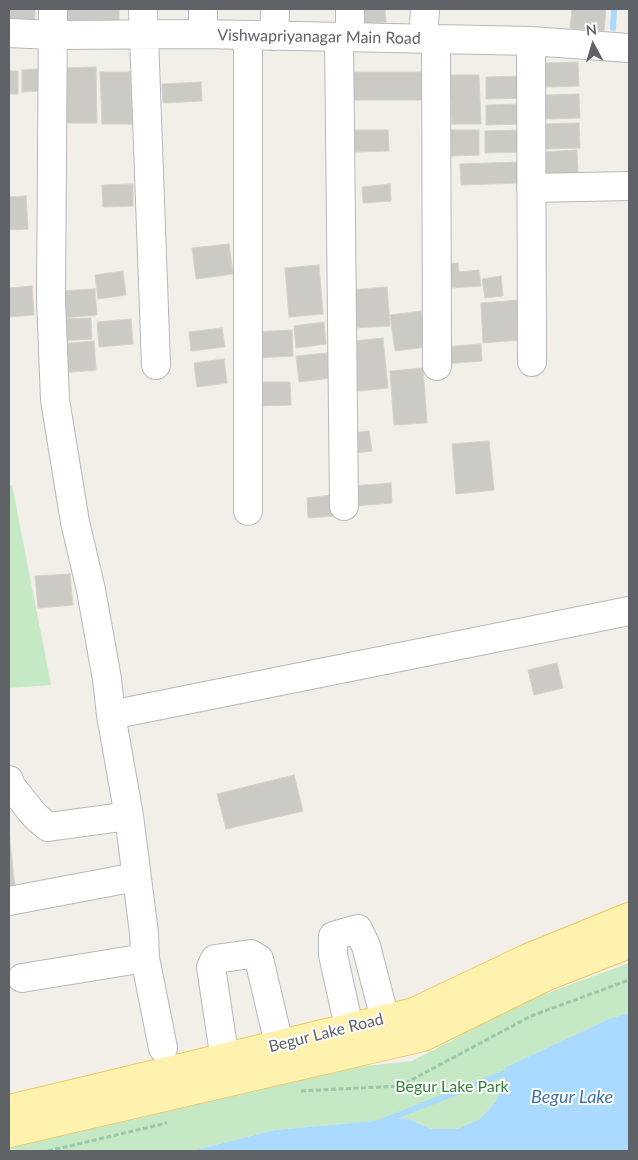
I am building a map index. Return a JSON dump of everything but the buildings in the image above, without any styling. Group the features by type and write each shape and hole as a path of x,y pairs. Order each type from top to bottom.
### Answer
{"main road":[{"name":"Begur Lake Road","path":"9,1133 226,1070 279,1044 414,1012 528,958 629,917"},
{"name":"Begur Lake Road","path":"9,1109 423,1037 545,977 629,944"}],"street":[{"path":"248,511 261,36 274,9"},
{"path":"344,506 344,37 350,9"},
{"path":"425,9 430,39 437,366"},
{"path":"144,21 156,365"},
{"name":"Vishwapriyanagar Main Road","path":"9,33 52,22 203,21 261,36 531,41 629,48"},
{"path":"52,22 51,299 55,400 75,522 101,643 111,715 129,816 145,958 163,1048"},
{"path":"531,41 532,362"},
{"path":"531,188 629,186"},
{"path":"111,715 629,611"},
{"path":"9,780 11,786 36,816 48,827 129,816"},
{"path":"9,901 136,877"},
{"path":"349,1027 333,955 333,936 358,929 366,946 385,1019"},
{"path":"226,1070 211,967 216,959 251,954 259,959 279,1044"},
{"path":"22,978 145,958"}],"green space":[{"path":"9,485 12,485 51,685 9,688"},
{"name":"Begur Lake Park","path":"629,963 629,1013 609,1019 506,1067 505,1079 496,1101 480,1119 457,1129 431,1129 407,1118 275,1130 191,1151 9,1151 9,1147 328,1070 412,1061 529,1000"}],"water":[{"name":"Begur Lake","path":"629,1013 629,1151 191,1151 275,1130 407,1118 431,1129 457,1129 480,1119 496,1101 505,1079 506,1067 609,1019"}],"waterway":[{"path":"613,28 614,9"},
{"path":"378,1123 513,1070"}]}
